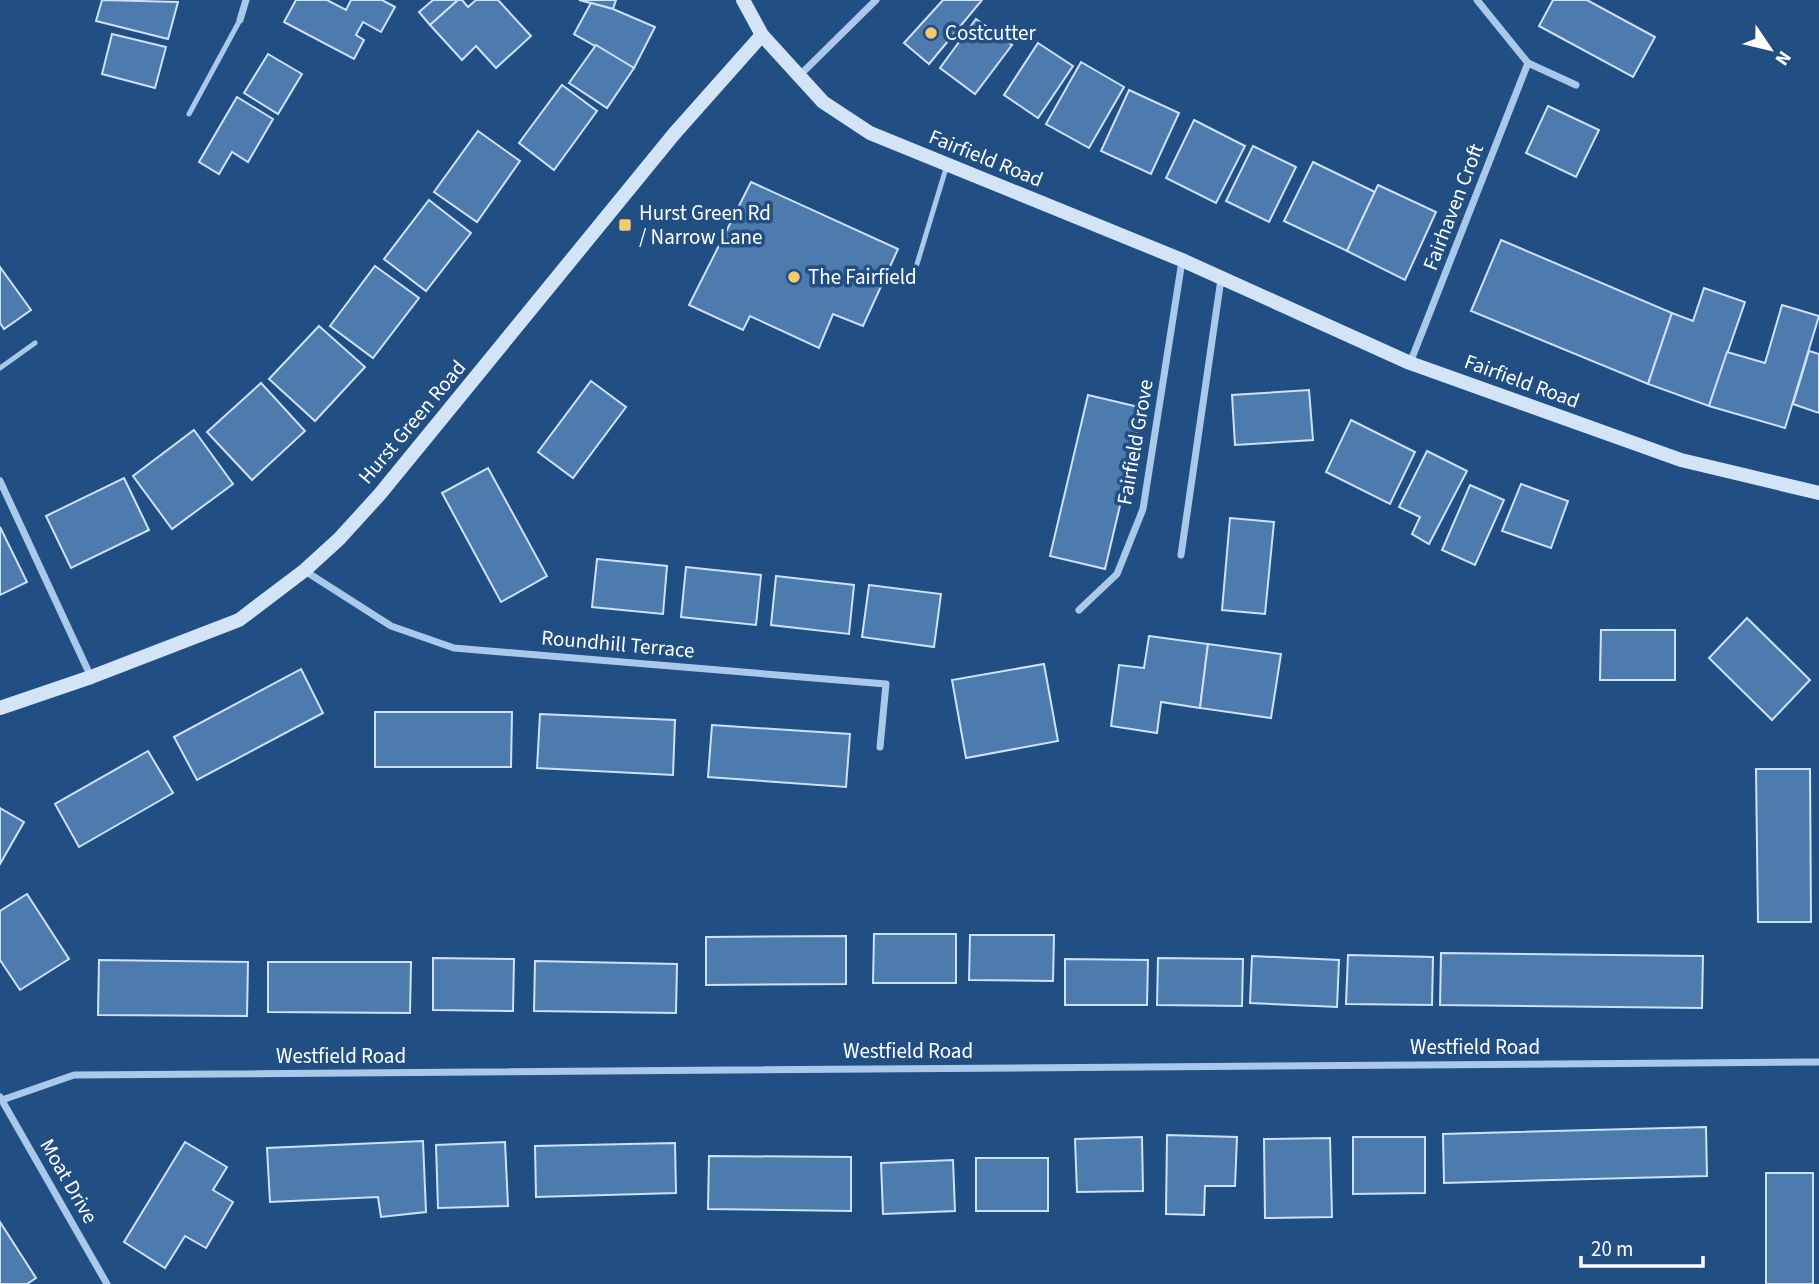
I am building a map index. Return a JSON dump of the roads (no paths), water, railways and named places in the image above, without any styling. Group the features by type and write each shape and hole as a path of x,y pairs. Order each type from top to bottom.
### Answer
{"main road":[{"name":"Fairfield Road","path":"743,0 762,35 823,102 870,134 1182,260 1410,363 1681,460 1819,493"},
{"name":"Hurst Green Road","path":"0,708 239,620 339,540 380,494 674,134 762,35"}],"street":[{"path":"240,20 246,0"},
{"path":"799,76 876,0"},
{"path":"1477,0 1528,63 1576,85"},
{"name":"Fairhaven Croft","path":"1410,363 1528,63"},
{"name":"Fairfield Grove","path":"1079,610 1117,574 1143,509 1182,260"},
{"path":"1181,555 1221,279"},
{"path":"0,481 90,677"},
{"name":"Roundhill Terrace","path":"304,570 391,626 454,649 886,684 880,747"},
{"name":"Westfield Road","path":"1,1098 74,1075 1819,1062"},
{"name":"Moat Drive","path":"1,1098 107,1284"}],"lane":[{"path":"189,114 240,20"},
{"path":"917,264 947,164"},
{"path":"0,368 35,343"}],"place":[{"name":"Costcutter","path":"931,33"},
{"name":"Hurst Green Rd / Narrow Lane","path":"625,225"},
{"name":"The Fairfield","path":"794,277"}]}
